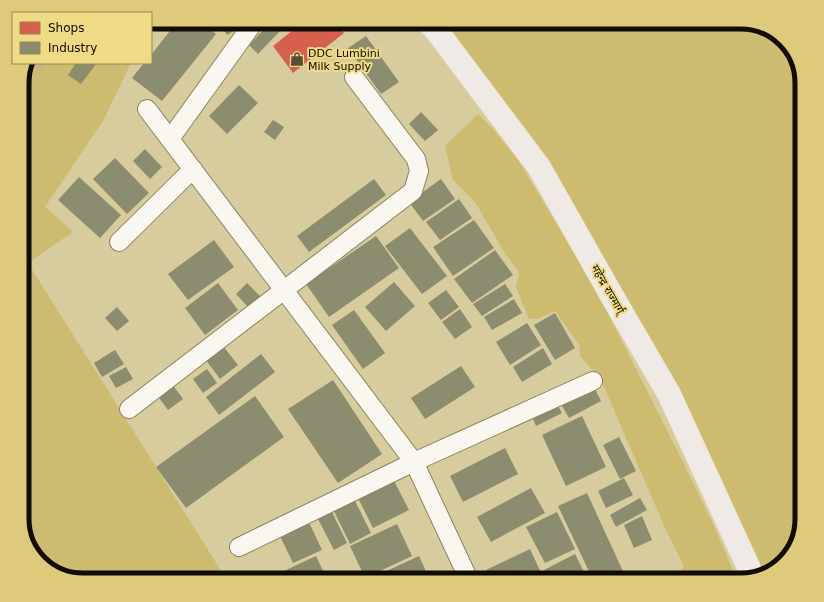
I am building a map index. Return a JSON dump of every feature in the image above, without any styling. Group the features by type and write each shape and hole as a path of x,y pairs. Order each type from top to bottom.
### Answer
{"highway":[{"name":"महेन्द्र राज्मार्ग्","path":"435,29 539,167 669,394 751,572"}],"lane":[{"path":"170,140 249,29"},
{"path":"130,409 413,191 419,171 416,158 354,77"},
{"path":"147,109 414,462 466,573"},
{"path":"119,242 193,169"},
{"path":"239,547 414,462 592,381"}],"shaded area":[{"path":"446,29 741,29 751,30 768,36 774,40 786,53 792,66 795,83 795,526 784,552 771,564 759,570 721,486"},
{"path":"33,64 131,64 103,121 45,207 73,232 29,262 29,80 31,69"},
{"path":"478,114 493,129 518,160 592,282 679,454 714,526 734,573 678,573 684,566 666,530 601,380 580,356 579,344 555,311 538,319 529,319 516,287 519,275 517,269 506,255 475,202 453,180 445,146"},
{"path":"29,265 222,573 76,573 50,562 36,546 29,522"}],"building: Shops":[{"name":"DDC Lumbini Milk Supply","path":"294,29 341,29 344,33 293,73 273,46"}],"building: Industry":[{"path":"171,29 210,29 216,34 162,101 132,78 143,64 152,64 152,54"},
{"path":"223,29 236,29 227,35"},
{"path":"264,29 278,29 280,31 258,54 249,45"},
{"path":"366,36 399,82 381,94 348,48"},
{"path":"75,64 96,64 81,84 68,75"},
{"path":"239,85 258,103 227,134 209,116"},
{"path":"421,112 438,130 425,141 409,124"},
{"path":"273,120 284,127 275,140 264,132"},
{"path":"145,149 162,167 150,179 133,161"},
{"path":"115,158 149,193 127,214 93,179"},
{"path":"79,177 121,215 100,238 58,200"},
{"path":"374,179 386,195 309,252 297,236"},
{"path":"441,179 455,199 423,221 409,202"},
{"path":"459,199 472,218 440,240 426,222"},
{"path":"474,220 494,248 453,276 433,247"},
{"path":"410,228 447,276 422,294 385,246"},
{"path":"376,236 399,268 329,317 306,284"},
{"path":"214,240 234,267 188,300 168,274"},
{"path":"495,250 513,275 472,303 454,279"},
{"path":"394,282 415,306 386,331 365,307"},
{"path":"218,283 238,310 205,335 185,308"},
{"path":"247,283 261,297 249,308 236,294"},
{"path":"505,284 513,296 482,316 473,304"},
{"path":"446,290 459,307 441,320 428,303"},
{"path":"514,299 522,313 492,330 484,317"},
{"path":"117,307 129,321 117,331 105,318"},
{"path":"460,309 472,327 455,339 442,322"},
{"path":"354,310 385,353 363,369 332,325"},
{"path":"555,313 575,348 555,360 534,325"},
{"path":"527,323 541,345 510,365 496,342"},
{"path":"223,346 238,365 220,379 205,359"},
{"path":"543,348 552,364 522,382 513,367"},
{"path":"115,350 124,364 102,377 94,363"},
{"path":"261,354 275,372 219,415 206,397"},
{"path":"461,366 475,387 425,419 411,398"},
{"path":"126,367 133,379 116,388 109,376"},
{"path":"207,369 217,383 203,393 193,379"},
{"path":"333,380 382,454 338,483 288,409"},
{"path":"172,384 183,399 168,410 157,395"},
{"path":"594,387 601,401 569,418 561,404"},
{"path":"255,396 284,437 186,508 156,467"},
{"path":"557,404 562,413 536,426 532,416"},
{"path":"582,416 606,467 566,486 542,435"},
{"path":"619,437 636,471 620,479 603,445"},
{"path":"505,448 518,474 463,502 450,476"},
{"path":"624,478 633,495 606,508 598,491"},
{"path":"394,481 409,510 373,528 358,498"},
{"path":"531,488 545,513 491,542 477,517"},
{"path":"587,493 624,573 590,573 558,506"},
{"path":"640,498 647,510 616,527 610,515"},
{"path":"354,499 371,533 350,544 333,509"},
{"path":"332,512 347,543 334,550 318,519"},
{"path":"557,512 575,549 545,563 526,527"},
{"path":"642,516 652,540 634,548 624,525"},
{"path":"307,518 322,550 293,563 278,532"},
{"path":"397,524 412,556 376,573 363,573 350,546"},
{"path":"530,549 541,573 488,573 486,570"},
{"path":"575,554 584,573 546,573 544,570"},
{"path":"316,556 324,573 280,573"},
{"path":"419,556 427,573 382,573"},
{"path":"662,570 663,573 655,573"}],"building: Other":[{"path":"44,64 45,65 39,71 33,65"}],"place":[{"name":"DDC Lumbini Milk Supply","path":"297,59"}]}
